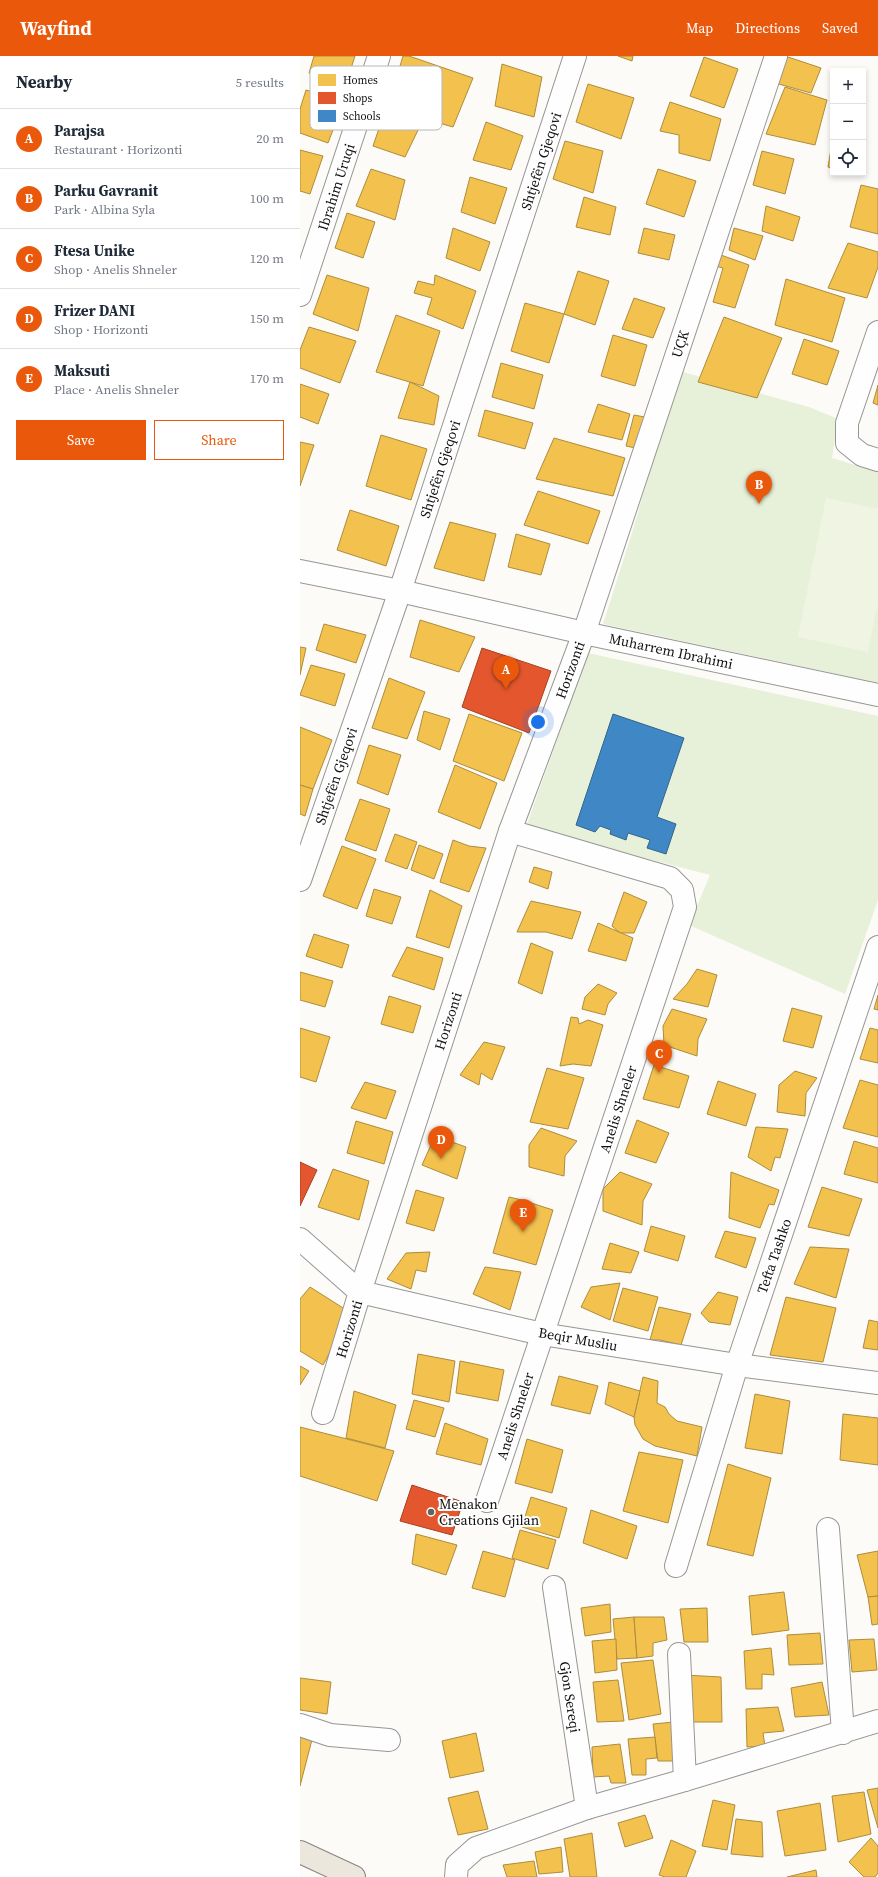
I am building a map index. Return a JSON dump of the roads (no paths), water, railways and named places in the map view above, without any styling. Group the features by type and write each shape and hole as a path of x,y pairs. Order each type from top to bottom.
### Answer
{"main road":[{"path":"300,1852 354,1877"}],"street":[{"name":"Ibrahim Uruqi","path":"376,66 379,56"},
{"name":"Shtjefën Gjeqovi","path":"300,880 400,591 576,56"},
{"name":"UÇK","path":"584,633 776,56"},
{"name":"Ibrahim Uruqi","path":"300,295 355,130"},
{"path":"878,332 846,423 847,443 862,455 878,460"},
{"name":"Muharrem Ibrahimi","path":"300,571 400,591 584,633 878,695"},
{"name":"Horizonti","path":"323,1413 360,1292 510,831 584,633"},
{"name":"Anelis Shneler","path":"486,1501 685,907 682,890 670,878 510,831"},
{"name":"Tefta Tashko","path":"676,1566 737,1365 878,947"},
{"name":"Beqir Musliu","path":"300,1239 360,1292 542,1334 737,1365 878,1383"},
{"path":"828,1529 843,1732"},
{"name":"Gjon Sereqi","path":"554,1586 587,1808"},
{"path":"679,1654 685,1780"},
{"path":"456,1877 457,1865 476,1848 587,1808 685,1780 878,1721"},
{"path":"300,1725 330,1735 389,1740"}],"place":[{"name":"Parku Gavranit","path":"759,504"},
{"name":"Parajsa","path":"506,689"},
{"name":"Ftesa Unike","path":"659,1073"},
{"name":"Frizer DANI","path":"441,1159"},
{"name":"Maksuti","path":"523,1232"},
{"name":"Menakon Creations Gjilan","path":"431,1512"}]}
